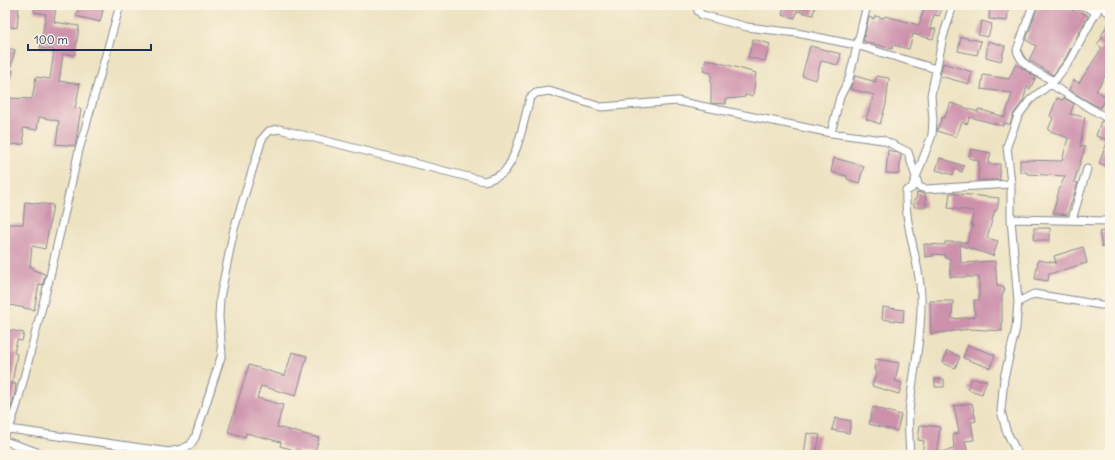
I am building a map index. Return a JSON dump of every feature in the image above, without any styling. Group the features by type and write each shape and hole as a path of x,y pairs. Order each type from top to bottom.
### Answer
{"street":[{"path":"120,5 79,150 50,276 17,405 7,431 169,452 182,449 190,445 198,432 222,354 219,317 220,298 234,229 262,139 269,131 279,129 484,181 499,176 508,166 514,152 530,98 536,93 543,91 555,92 601,107 677,101 832,133 883,140 899,146 908,152 915,174 915,187"},
{"path":"697,5 698,11 702,15 747,27 797,33 856,45 936,69"},
{"path":"832,133 840,97 849,79 856,45 867,5"},
{"path":"915,174 932,135 933,120 931,95 943,37 953,5"},
{"path":"1033,5 1017,50 1018,55 1025,64 1110,120"},
{"path":"1081,5 1099,8 1110,14"},
{"path":"1018,455 1006,430 1001,411 1004,378 1016,328 1018,302 1011,219 1011,184 1007,146 1018,116 1030,100 1052,83 1069,62 1099,8"},
{"path":"1072,220 1087,169"},
{"path":"910,455 909,414 917,355 921,297 906,200 906,191 915,187 926,188 1011,184"},
{"path":"1011,219 1110,221"},
{"path":"1018,302 1034,294 1101,305 1110,304"},
{"path":"5,441 46,455"}],"building":[{"path":"5,5 19,5 17,28 5,26"},
{"path":"35,5 56,5 54,22 79,26 75,55 63,54 59,81 80,84 75,108 81,109 75,146 56,144 59,121 39,117 37,130 23,128 24,144 8,145 9,98 32,99 36,77 50,79 54,50 40,48 46,14 34,12"},
{"path":"79,5 104,6 100,22 76,16"},
{"path":"784,5 815,5 813,15 797,11 795,18 782,15"},
{"path":"929,5 943,5 939,16 934,15 930,28 936,29 933,39 913,34 909,49 893,45 892,49 863,41 869,17 874,19 875,16 884,18 885,16 919,25 924,8 928,9"},
{"path":"990,5 1009,5 1007,21 989,19"},
{"path":"1040,5 1064,5 1073,11 1075,8 1088,16 1065,59 1053,75 1029,60 1036,46 1026,40"},
{"path":"1110,20 1110,75 1107,73 1096,91 1107,97 1100,108 1069,90 1074,80 1079,83 1102,48 1097,44 1103,37 1101,36"},
{"path":"982,21 992,24 988,37 978,35"},
{"path":"961,37 981,41 977,55 958,51"},
{"path":"753,39 770,44 765,61 748,57"},
{"path":"988,41 1005,46 1001,61 986,57"},
{"path":"810,46 841,54 838,65 821,61 816,80 802,76"},
{"path":"5,47 15,50 10,70 13,70 7,92 5,91"},
{"path":"706,59 756,73 753,96 745,95 745,97 726,99 726,104 711,103 711,73 703,71"},
{"path":"943,63 972,72 969,84 940,76"},
{"path":"1016,64 1036,77 1030,89 1027,87 1023,101 1014,113 1010,124 1003,123 1003,126 970,117 967,124 962,122 956,137 937,131 942,117 944,118 951,103 978,112 978,109 1005,117 1012,93 981,89 983,75 1009,79"},
{"path":"855,76 876,82 876,76 889,78 886,104 880,124 866,119 874,95 850,89"},
{"path":"1057,98 1063,100 1064,98 1074,104 1070,114 1085,117 1080,146 1085,147 1074,182 1078,183 1067,215 1053,213 1059,190 1065,176 1027,174 1027,172 1020,172 1020,160 1062,161 1068,138 1048,130 1053,118 1050,116"},
{"path":"1101,121 1110,125 1110,168 1099,163 1108,140 1096,136"},
{"path":"971,149 991,153 988,164 1000,164 1000,180 978,180 979,161 969,158"},
{"path":"888,150 901,154 899,174 886,173"},
{"path":"834,158 864,166 859,183 847,179 847,176 831,172"},
{"path":"940,158 964,166 962,172 955,169 953,175 936,170"},
{"path":"917,192 925,194 926,207 914,207 914,200 916,199"},
{"path":"950,193 999,198 997,210 995,210 987,238 998,241 993,256 960,245 961,263 995,261 997,285 1005,288 1002,296 1002,331 970,329 931,334 930,301 953,301 952,319 975,317 974,300 979,300 979,277 950,277 950,258 945,258 945,255 933,254 933,256 925,257 924,244 945,245 945,242 967,242 973,225 971,224 974,211 948,208"},
{"path":"25,202 53,205 45,249 32,246 30,267 33,267 33,270 45,274 43,285 39,284 34,310 10,305 7,317 5,316 5,224 23,224"},
{"path":"1034,228 1050,228 1050,240 1034,240"},
{"path":"1110,229 1110,245 1102,247 1099,232"},
{"path":"1083,247 1087,263 1049,274 1048,281 1035,279 1038,260 1056,263 1054,256"},
{"path":"883,307 904,310 903,322 882,319"},
{"path":"5,329 24,333 22,341 17,340 14,353 17,354 12,384 16,384 14,398 5,425"},
{"path":"968,345 995,355 990,368 963,358"},
{"path":"947,351 960,357 955,368 943,363"},
{"path":"292,352 307,356 296,396 261,386 257,398 283,405 277,427 319,438 314,455 298,451 296,455 290,455 291,449 280,446 281,442 246,433 245,437 228,432 249,365 285,376"},
{"path":"876,359 899,363 895,381 902,383 899,394 872,386 877,371 874,370"},
{"path":"935,379 944,379 944,387 935,387"},
{"path":"971,379 987,380 982,394 967,389"},
{"path":"972,403 976,421 971,422 974,440 965,441 968,455 942,455 941,452 954,449 953,434 959,433 954,406"},
{"path":"873,407 901,415 897,431 869,424"},
{"path":"835,418 851,421 849,433 832,430"},
{"path":"920,425 940,427 936,455 922,455 924,441 918,440"},
{"path":"807,433 820,435 816,455 804,455"}]}
